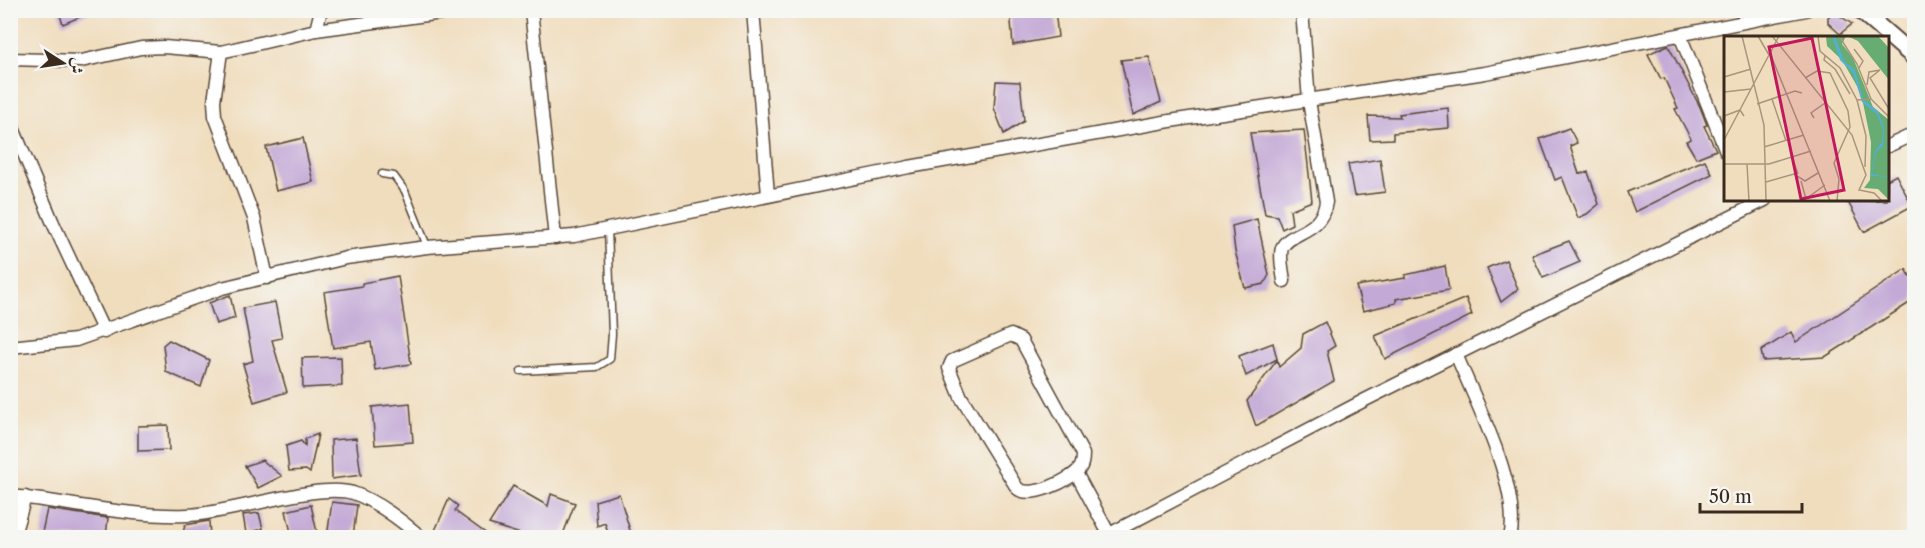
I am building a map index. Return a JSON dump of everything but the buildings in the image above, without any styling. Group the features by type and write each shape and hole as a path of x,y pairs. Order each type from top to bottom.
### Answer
{"street":[{"path":"316,30 321,10"},
{"path":"10,59 81,60 141,48 164,47 221,52 316,30 463,10"},
{"path":"531,10 555,238"},
{"path":"753,10 768,195"},
{"path":"1284,280 1281,249 1286,242 1313,228 1325,210 1326,202 1309,101 1302,10"},
{"path":"10,347 58,343 104,332 222,288 346,258 428,247 555,238 608,229 768,195 1170,121 1503,69 1806,10"},
{"path":"1860,10 1914,57"},
{"path":"1680,35 1724,148"},
{"path":"221,52 214,101 215,116 254,218 267,278"},
{"path":"10,121 53,223 104,332"},
{"path":"1889,145 1914,134"},
{"path":"1076,473 1105,536 1456,354 1519,325 1748,203"},
{"path":"1011,335 1021,340 1083,454 1081,467 1076,473 1038,492 1028,494 1019,491 961,397 950,375 949,368 952,361 1011,335"},
{"path":"1456,354 1510,493 1513,525 1510,537"},
{"path":"10,496 149,514 188,515 227,511 331,490 354,494 422,537"},
{"path":"13,537 25,497"}],"lane":[{"path":"382,174 394,176 405,191 428,247"},
{"path":"521,371 597,367 610,359 612,334 608,229"}]}
